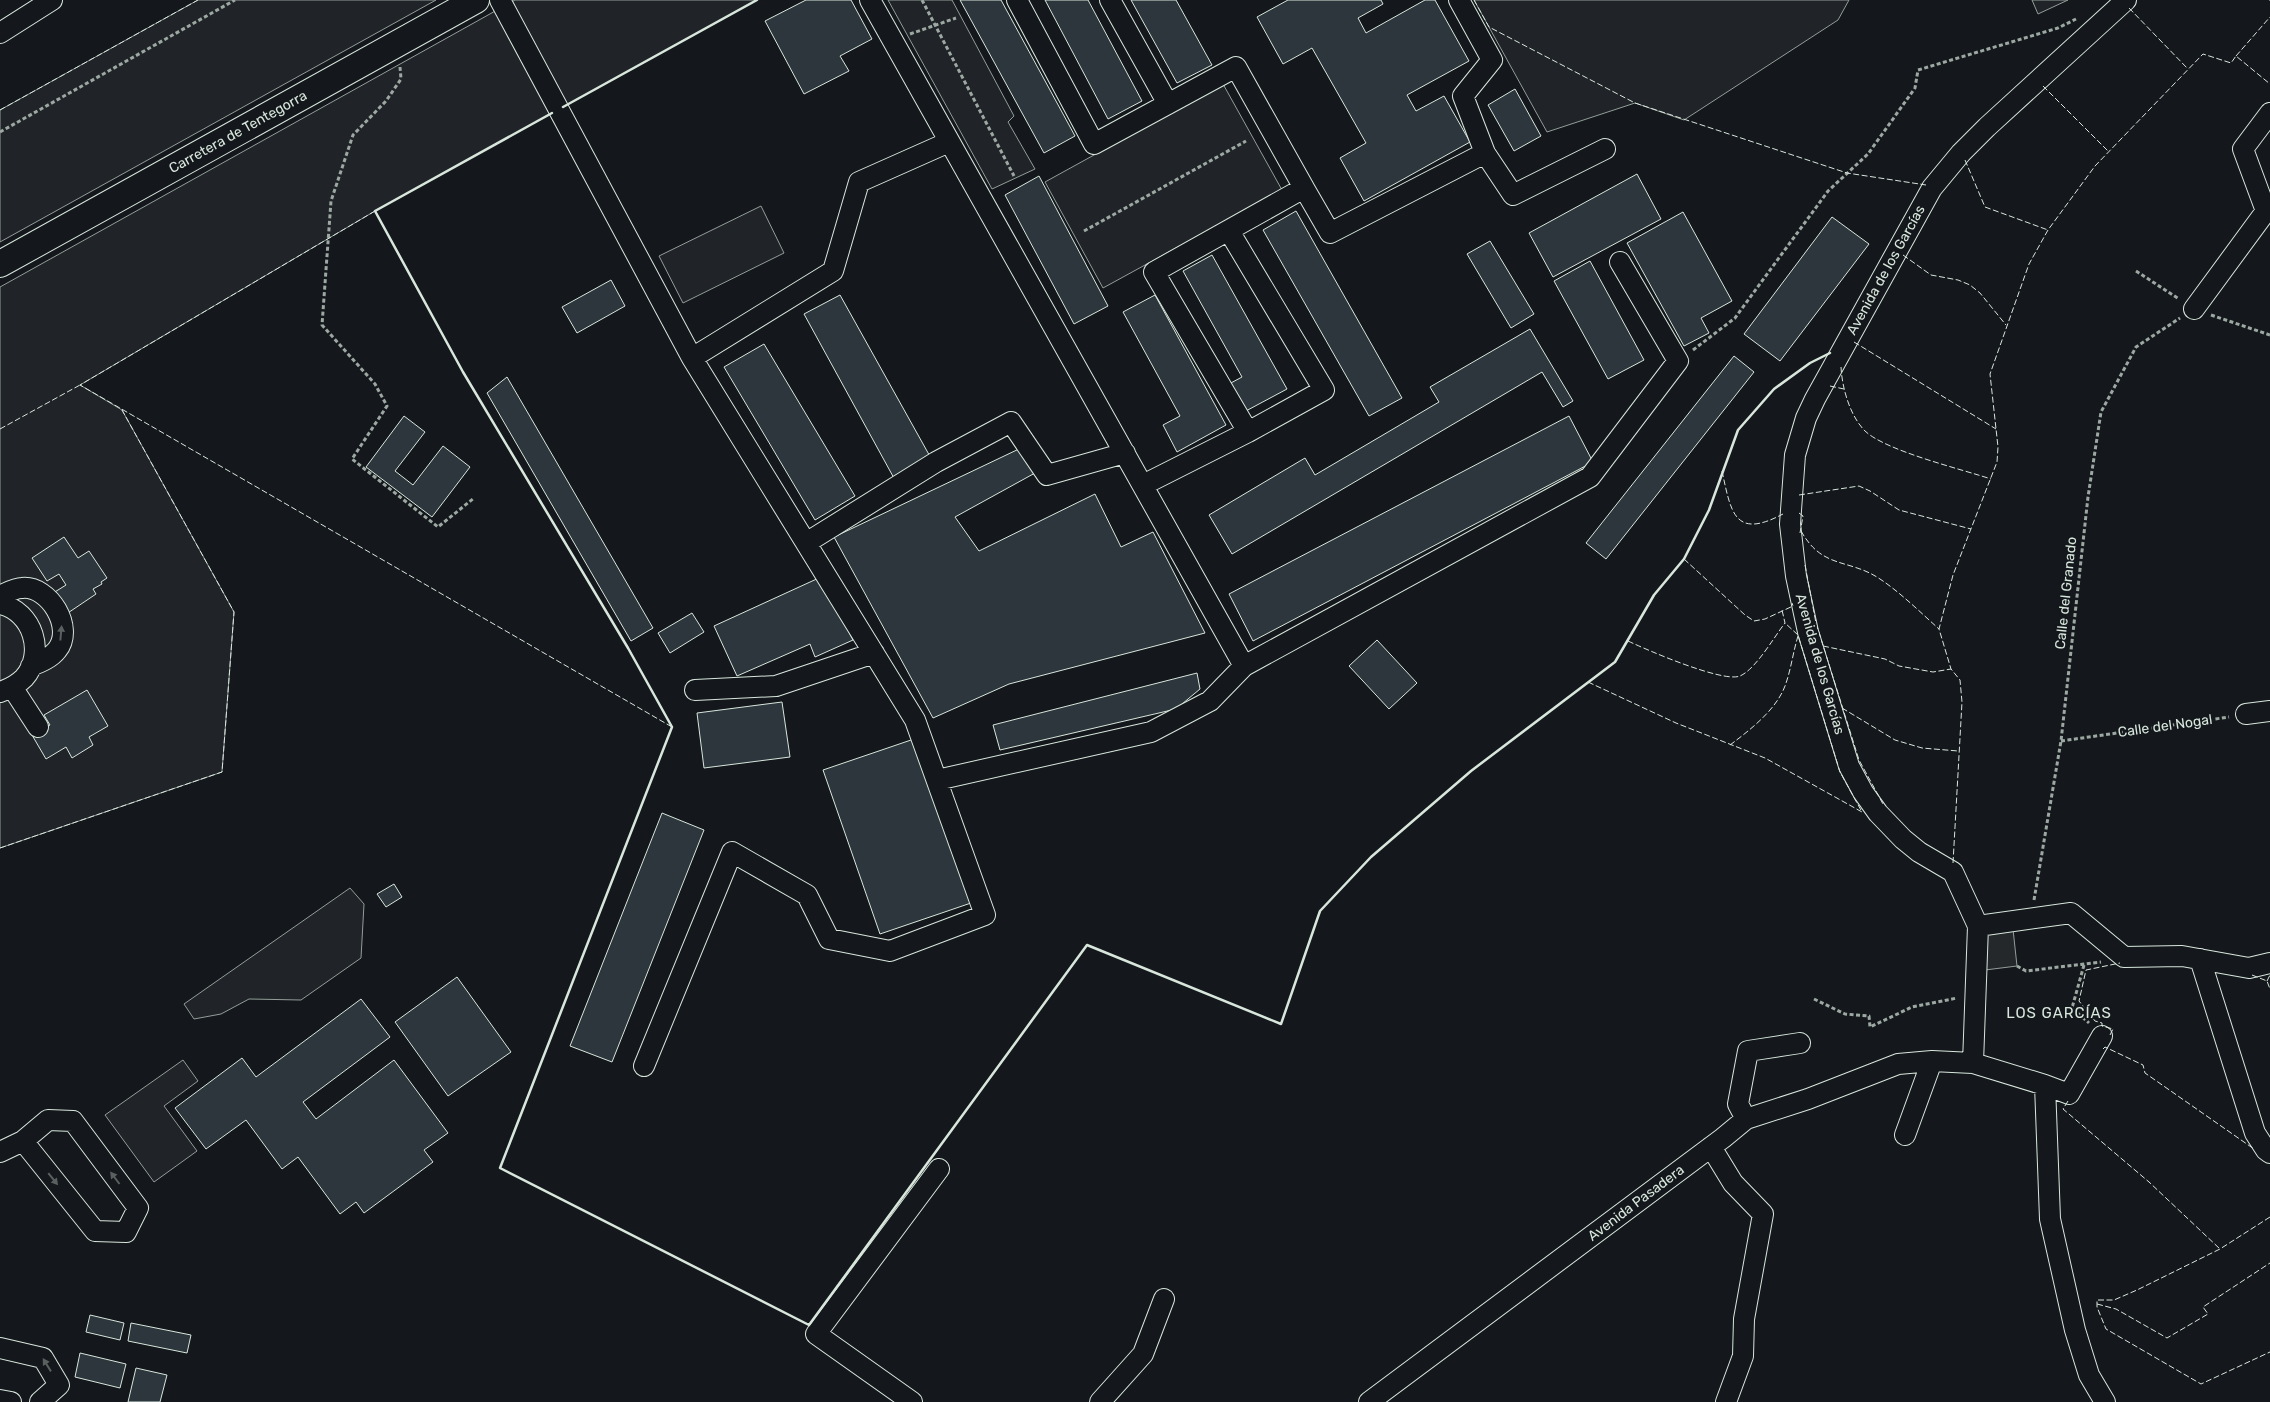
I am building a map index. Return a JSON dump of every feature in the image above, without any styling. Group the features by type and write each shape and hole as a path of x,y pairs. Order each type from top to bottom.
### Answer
{"main road":[{"name":"Carretera de Tentegorra","path":"0,264 476,0"}],"street":[{"path":"0,33 52,0"},
{"path":"500,0 692,358 915,720 986,915 890,951 829,939 807,895 732,852 644,1066"},
{"path":"870,0 1244,666"},
{"path":"1017,0 1094,144 1236,67 1330,232 1485,153"},
{"path":"1110,0 1168,104"},
{"path":"1459,0 1492,60 1462,96 1485,153 1513,195 1605,149"},
{"name":"Avenida de los Garcías","path":"1974,1063 1978,926 1953,872 1920,852 1890,827 1862,792 1849,766 1808,632 1796,576 1790,524 1795,456 1806,418 1815,399 1932,188 1961,153 2126,0"},
{"path":"2194,309 2266,211 2244,149 2270,113"},
{"path":"692,358 834,271 859,182 950,142"},
{"path":"1248,432 1154,272 1304,188"},
{"path":"1143,485 1248,432 1324,390 1229,231"},
{"path":"937,780 1151,732 1210,701 1244,666 1590,477 1678,361 1620,262"},
{"path":"806,543 936,462 1011,422 1047,475 1125,453"},
{"path":"0,596 22,588 36,590 47,597 60,618 64,632 58,649 48,658 32,666"},
{"path":"0,604 17,611 28,623 34,636 35,652 32,666 24,678 6,689 38,727"},
{"path":"695,690 776,686 874,653"},
{"path":"2246,714 2270,711"},
{"path":"1978,926 2071,913 2124,958 2182,956 2249,968 2270,962"},
{"path":"2200,959 2255,1133 2270,1153"},
{"name":"Avenida Pasadera","path":"1369,1402 1746,1119 1808,1099 1898,1064 1932,1061 1974,1063 2069,1094 2102,1036"},
{"path":"1746,1119 1738,1104 1748,1051 1800,1043"},
{"path":"1905,1135 1932,1061"},
{"path":"2045,1085 2050,1219 2075,1330 2089,1375 2105,1402"},
{"path":"0,1152 23,1141 48,1120 73,1122 138,1208 126,1232 95,1231 23,1141"},
{"path":"1711,1147 1733,1182 1763,1214 1744,1319 1743,1356 1726,1402"},
{"path":"912,1402 816,1334 939,1169"},
{"path":"1100,1402 1143,1354 1164,1299"},
{"path":"0,1348 43,1358 59,1385 40,1402"},
{"path":"0,1400 10,1402"}],"path":[{"path":"0,132 235,0"},
{"path":"922,0 1014,176"},
{"path":"1678,361 1735,318 1828,191 1868,154 1915,88 1918,70 2058,28 2084,15"},
{"path":"893,41 956,18"},
{"path":"390,48 399,65 401,79 386,101 353,134 331,201 322,325 375,384 387,406 352,459 438,527 474,498"},
{"path":"1084,231 1246,141"},
{"name":"Calle del Granado","path":"2031,918 2061,741 2088,497 2101,412 2136,347 2194,309"},
{"name":"Calle del Nogal","path":"2061,741 2246,714"},
{"path":"2017,966 2026,971 2084,965 2124,958"},
{"path":"2084,965 2072,1008 2102,1036"},
{"path":"1814,999 1845,1014 1869,1016 1870,1027 1912,1007 1960,997"}],"shaded area":[{"path":"198,0 436,0 0,242 0,110"},
{"path":"515,0 757,0 375,211 80,385 122,410 234,612 222,772 0,848 0,287"},
{"path":"888,0 952,0 1014,116 1008,122 1035,169 992,189"},
{"path":"1474,0 1849,0 1838,20 1684,120 1635,103 1547,132"},
{"path":"2032,0 2068,0 2038,14"},
{"path":"1223,84 1282,190 1103,288 1045,182"},
{"path":"761,206 784,253 683,303 659,256"},
{"path":"350,888 364,904 361,958 301,1000 249,999 221,1014 194,1019 184,1004"},
{"path":"2012,920 2017,966 1977,971 1978,926"},
{"path":"183,1060 198,1081 164,1106 197,1151 154,1182 105,1115"}],"building":[{"path":"806,0 851,0 872,39 840,56 849,71 804,94 765,21"},
{"path":"960,0 1001,0 1075,136 1044,153"},
{"path":"1045,0 1088,0 1142,101 1108,119"},
{"path":"1131,0 1176,0 1212,65 1177,83"},
{"path":"1288,0 1381,0 1383,4 1358,18 1366,33 1425,0 1435,0 1469,61 1407,95 1416,111 1444,96 1470,142 1364,201 1340,158 1366,143 1312,48 1283,64 1257,17"},
{"path":"1515,89 1541,136 1514,151 1488,105"},
{"path":"1637,174 1661,219 1553,277 1529,233"},
{"path":"1039,176 1108,306 1074,324 1005,195"},
{"path":"1296,211 1402,398 1369,416 1263,230"},
{"path":"1683,212 1732,301 1701,318 1709,333 1684,346 1627,243"},
{"path":"1832,217 1869,244 1780,361 1744,334"},
{"path":"1490,241 1534,314 1511,328 1467,254"},
{"path":"1212,255 1287,389 1244,412 1229,384 1242,377 1183,271"},
{"path":"1590,261 1644,360 1608,379 1554,281"},
{"path":"611,280 625,306 577,333 562,307"},
{"path":"840,295 932,460 895,480 804,314"},
{"path":"1155,295 1226,425 1177,452 1163,425 1180,416 1123,312"},
{"path":"1530,329 1573,401 1563,407 1542,372 1232,554 1209,515 1305,458 1315,475 1439,402 1430,387"},
{"path":"764,344 855,496 815,520 724,367"},
{"path":"1734,356 1754,372 1606,559 1586,543"},
{"path":"507,377 653,628 631,641 487,393"},
{"path":"404,416 425,432 395,471 413,485 443,446 470,467 432,517 366,467"},
{"path":"1569,416 1593,462 1253,641 1229,594"},
{"path":"1021,448 1035,473 955,517 979,551 1095,494 1121,547 1153,532 1205,633 1009,684 933,718 834,537"},
{"path":"64,537 78,558 89,551 107,578 101,582 102,584 93,589 96,594 56,621 42,600 66,585 59,574 47,581 32,558"},
{"path":"821,577 853,640 815,657 810,644 737,676 714,626"},
{"path":"692,613 704,632 670,653 658,633"},
{"path":"1377,640 1417,683 1389,709 1349,666"},
{"path":"1197,673 1200,689 1176,709 1000,750 993,725"},
{"path":"87,690 108,726 89,737 93,745 72,758 66,747 46,759 32,735 50,725 44,715"},
{"path":"782,702 790,757 704,768 697,713"},
{"path":"914,739 971,903 880,934 823,770"},
{"path":"662,813 704,830 612,1062 570,1046"},
{"path":"394,884 402,897 386,907 377,894"},
{"path":"457,977 511,1052 448,1096 395,1022"},
{"path":"361,999 390,1037 303,1102 316,1119 394,1060 448,1133 424,1150 433,1162 364,1213 356,1202 340,1214 298,1157 282,1169 246,1120 206,1149 175,1108 242,1058 256,1077"},
{"path":"90,1315 124,1323 120,1340 86,1332"},
{"path":"131,1323 191,1335 187,1353 128,1341"},
{"path":"80,1353 126,1364 120,1388 75,1377"},
{"path":"136,1368 167,1375 160,1402 128,1402"}],"fence":[{"path":"0,110 198,0"},
{"path":"1474,0 1489,27 1635,103 1847,173 1926,185"},
{"path":"2129,8 2188,69"},
{"path":"2236,56 2270,17"},
{"path":"1953,863 1962,702 1960,680 1951,669 1939,629 1953,575 1997,462 1998,447 1990,374 2029,264 2048,230 2095,166 2203,54 2231,63 2236,56 2270,84"},
{"path":"2043,86 2109,152"},
{"path":"1965,160 1985,207 2048,230"},
{"path":"375,211 80,385 672,727"},
{"path":"1903,255 1931,275 1958,280 1970,285 1980,293 2006,325"},
{"path":"1854,342 1996,429"},
{"path":"1841,367 1843,384 1851,410 1865,431 1889,446 1991,479"},
{"path":"0,429 80,385"},
{"path":"1830,386 1844,389"},
{"path":"0,848 222,772 234,612 122,410"},
{"path":"1722,471 1732,509 1738,518 1745,523 1754,524 1767,521 1783,514"},
{"path":"1799,495 1859,486 1899,510 1971,529"},
{"path":"1799,513 1803,516 1800,533"},
{"path":"1801,531 1818,552 1827,558 1869,573 1888,584 1939,629"},
{"path":"1684,559 1754,621 1765,619 1793,606 1792,603"},
{"path":"1805,565 1816,623 1859,760 1883,804"},
{"path":"1628,641 1667,658 1702,670 1718,675 1740,676 1758,660 1785,623 1782,610"},
{"path":"1588,682 1676,723 1765,758 1862,812 1840,772 1798,635 1785,623"},
{"path":"1730,745 1762,719 1781,695 1787,680 1798,636"},
{"path":"1823,646 1885,659 1899,666 1933,672 1951,669"},
{"path":"1842,708 1895,740 1922,748 1958,751"},
{"path":"2110,1035 2113,1029 2102,1026 2102,1023 2095,1021 2079,1001 2086,970 2120,963"},
{"path":"2252,975 2267,981 2270,989"},
{"path":"2267,981 2270,975"},
{"path":"2103,1049 2105,1047 2143,1065 2145,1073 2254,1149"},
{"path":"2068,1101 2063,1109 2149,1182 2220,1249"},
{"path":"2270,1217 2220,1249 2137,1290 2114,1300 2097,1300 2097,1307 2106,1329 2201,1384 2270,1352"},
{"path":"2097,1304 2116,1309 2167,1338 2208,1314 2203,1307 2270,1263"}],"wall":[{"path":"563,107 757,0"},
{"path":"552,113 375,211 463,372 628,648 672,727 500,1168 809,1325 1087,945 1281,1024 1320,911 1371,857 1471,771 1615,662 1654,595 1684,559 1709,510 1738,430 1774,389 1810,363 1830,353"}],"district":[{"name":"LOS GARCÍAS","path":"2059,1013"}]}
